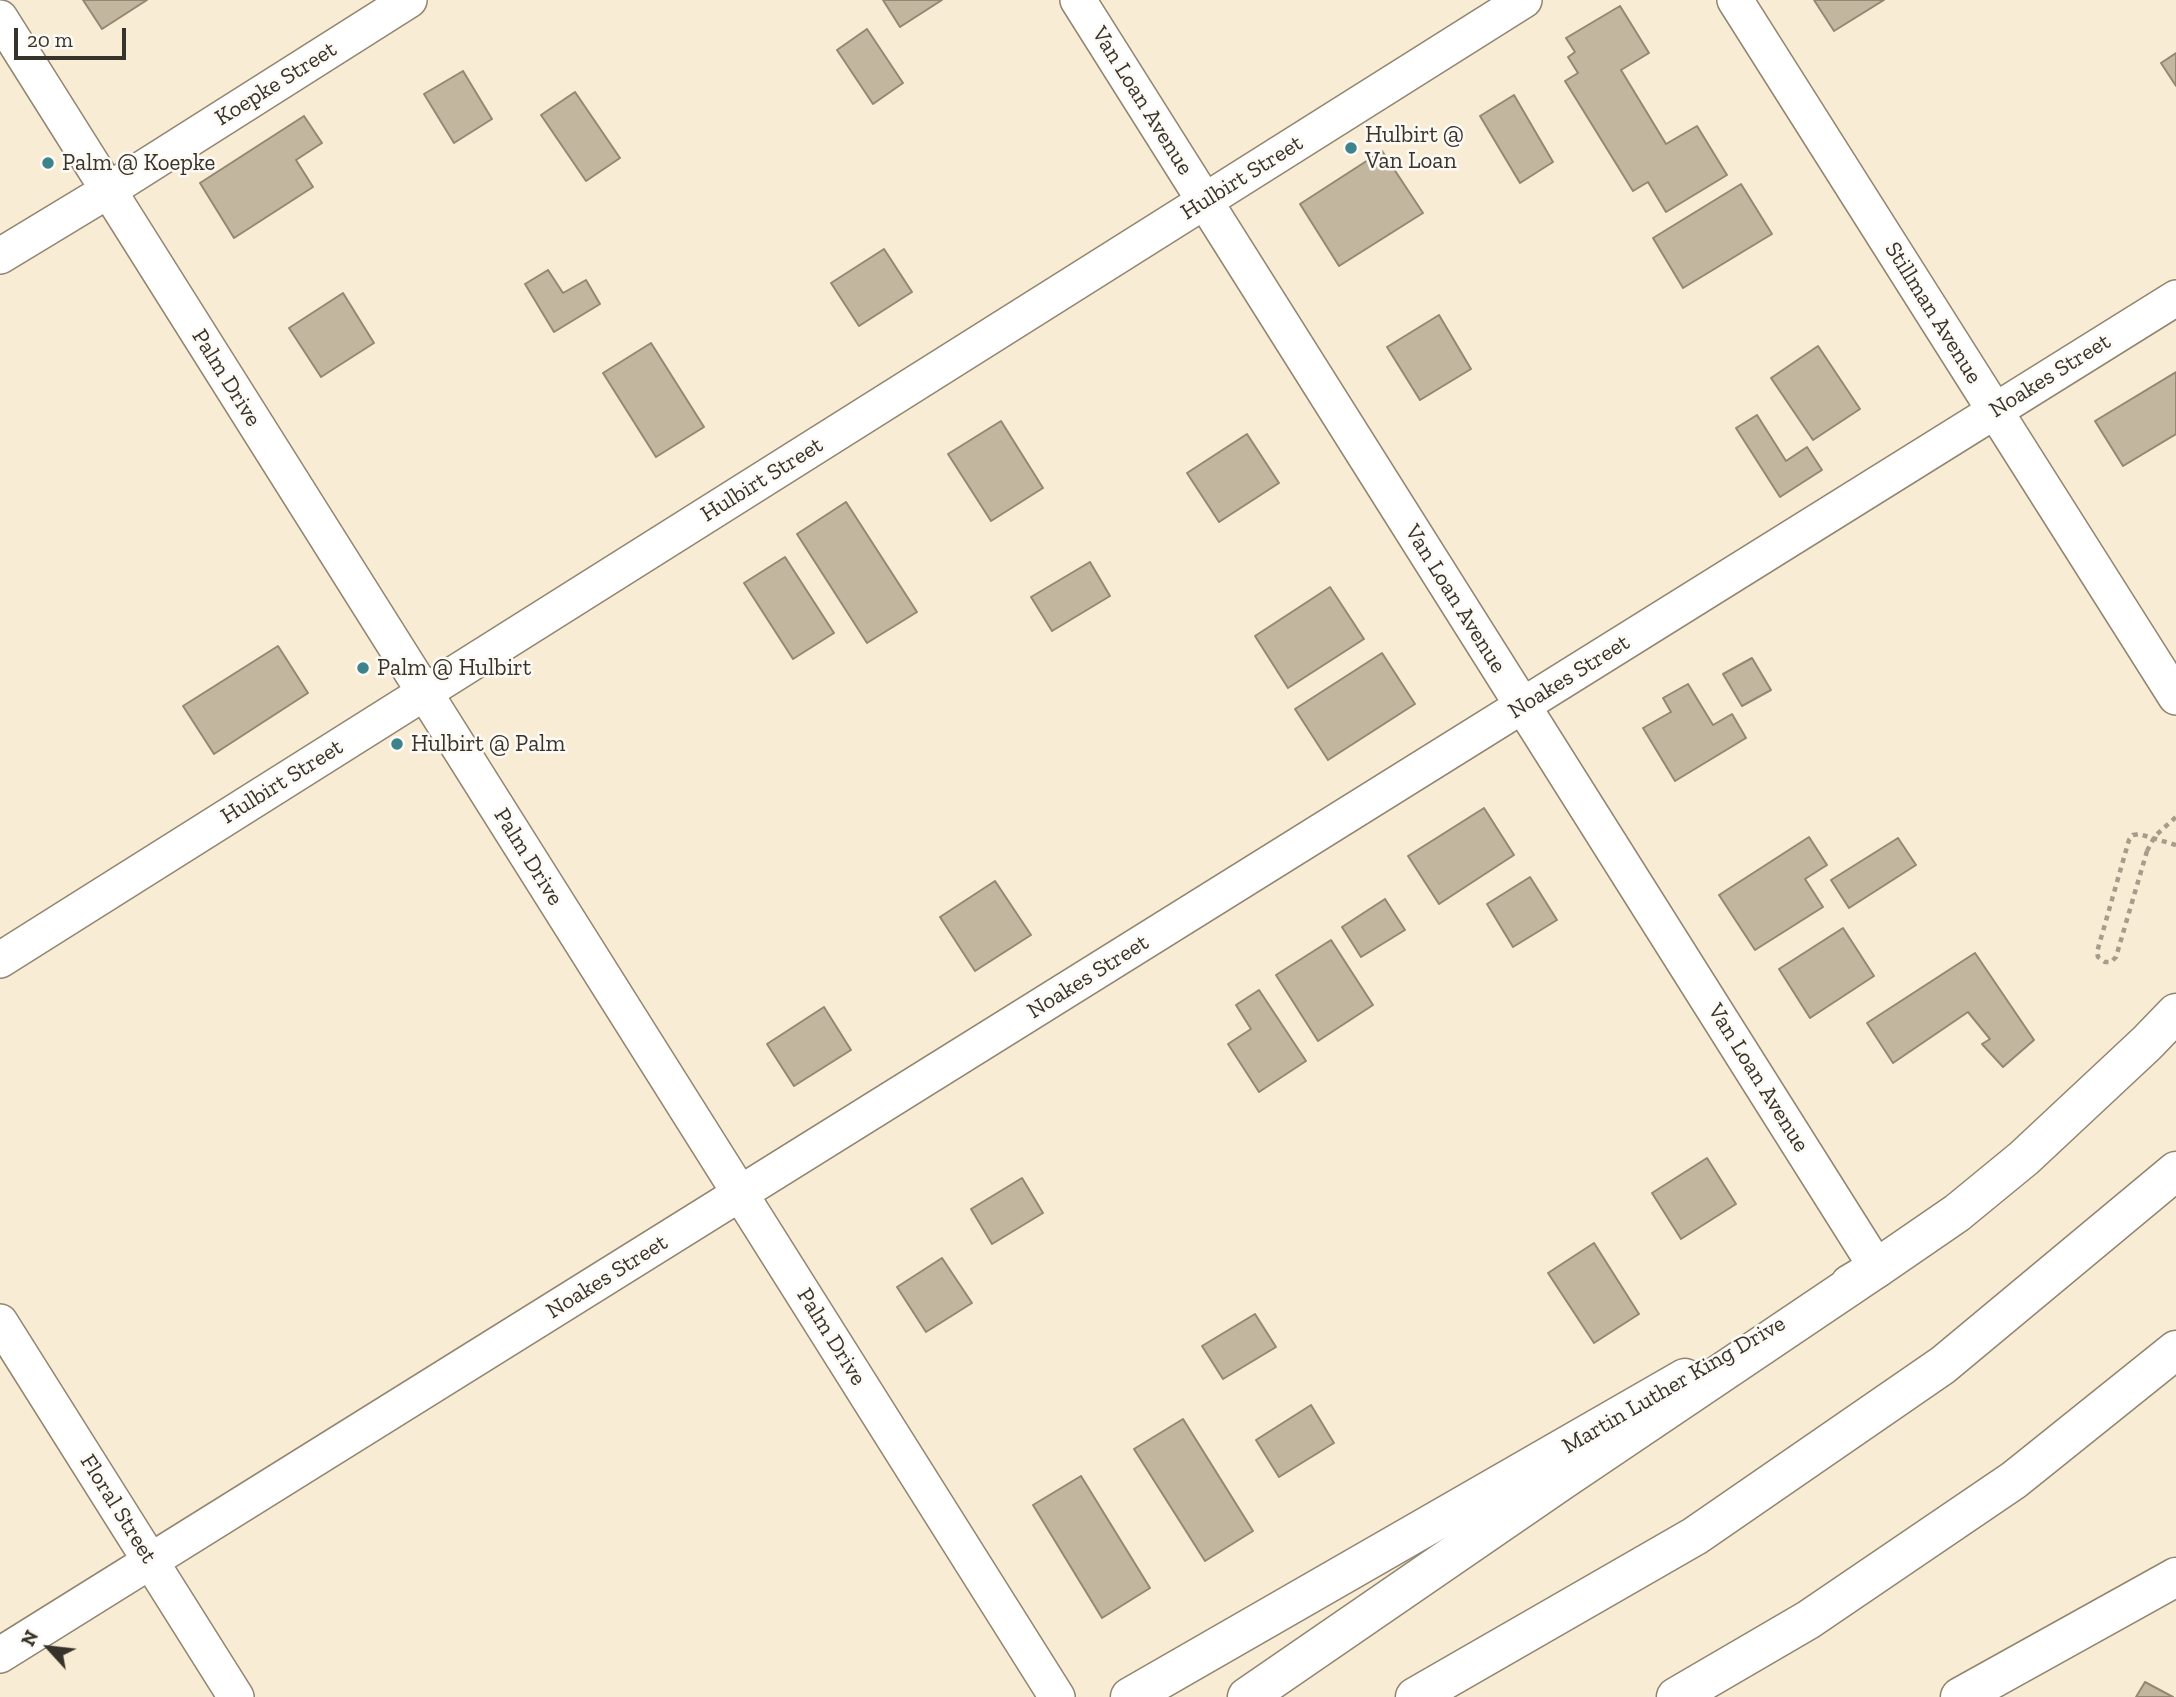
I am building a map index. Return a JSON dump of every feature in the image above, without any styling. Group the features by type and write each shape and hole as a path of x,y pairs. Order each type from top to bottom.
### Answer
{"main road":[{"name":"Martin Luther King Drive","path":"1130,1697 1877,1268 1957,1213 2024,1158 2147,1044 2176,1013"},
{"path":"1415,1697 1695,1536 1943,1365 2176,1171"},
{"path":"1247,1697 1877,1268"},
{"path":"1676,1697 1808,1620 2014,1480 2176,1350"},
{"path":"1961,1697 2176,1577"}],"street":[{"name":"Koepke Street","path":"0,256 409,0"},
{"name":"Van Loan Avenue","path":"1079,0 1877,1268"},
{"name":"Hulbirt Street","path":"0,960 1524,0"},
{"name":"Stillman Avenue","path":"1735,0 2176,697"},
{"name":"Palm Drive","path":"0,18 1057,1697"},
{"name":"Noakes Street","path":"0,1655 2176,298"},
{"name":"Floral Street","path":"0,1322 236,1697"}],"path":[{"path":"2176,817 2155,836 2147,851 2116,957 2111,962 2105,962 2098,957 2097,952 2129,840 2133,835 2139,834 2176,845"}],"building":[{"path":"83,0 147,0 102,29"},
{"path":"883,0 942,0 900,27"},
{"path":"1814,0 1884,0 1834,31"},
{"path":"1620,6 1649,53 1621,70 1666,144 1697,126 1727,175 1666,212 1648,182 1633,191 1565,81 1578,73 1568,57 1575,52 1566,38"},
{"path":"867,29 903,83 873,104 837,50"},
{"path":"2176,53 2176,86 2161,63"},
{"path":"463,71 492,119 454,143 424,94"},
{"path":"575,92 620,158 586,181 541,115"},
{"path":"1514,95 1553,162 1520,183 1480,116"},
{"path":"304,116 322,143 296,160 313,187 234,238 200,183"},
{"path":"1382,151 1423,213 1339,266 1300,204"},
{"path":"1741,184 1772,234 1683,288 1653,238"},
{"path":"884,249 912,292 859,326 831,283"},
{"path":"548,270 563,293 586,280 600,304 554,332 525,284"},
{"path":"343,293 374,343 321,377 289,328"},
{"path":"1439,315 1471,369 1420,400 1387,347"},
{"path":"651,343 704,427 656,457 603,373"},
{"path":"1818,346 1860,409 1813,440 1771,378"},
{"path":"2176,372 2176,434 2123,466 2095,421"},
{"path":"1757,415 1786,461 1807,447 1822,470 1780,497 1736,428"},
{"path":"1001,421 1043,488 991,521 948,454"},
{"path":"1247,434 1279,483 1219,522 1187,473"},
{"path":"846,502 917,612 867,643 797,534"},
{"path":"785,557 834,633 793,659 744,583"},
{"path":"1090,562 1110,596 1052,631 1031,597"},
{"path":"1330,587 1364,639 1288,688 1255,636"},
{"path":"278,646 308,693 214,754 183,706"},
{"path":"1382,653 1415,704 1328,760 1295,709"},
{"path":"1752,658 1771,690 1742,706 1723,674"},
{"path":"1688,684 1713,725 1732,714 1746,738 1675,781 1643,728 1671,712 1663,698"},
{"path":"1484,808 1514,855 1439,904 1408,856"},
{"path":"1809,837 1827,865 1805,879 1823,907 1755,950 1719,895"},
{"path":"1898,838 1916,865 1849,908 1831,880"},
{"path":"1530,877 1557,920 1513,947 1487,904"},
{"path":"995,881 1031,935 975,971 940,917"},
{"path":"1385,899 1405,930 1361,957 1342,927"},
{"path":"1843,928 1874,976 1810,1018 1779,969"},
{"path":"1331,940 1373,1005 1318,1041 1276,975"},
{"path":"1975,953 2034,1040 2003,1067 1982,1044 1990,1039 1968,1012 1893,1063 1867,1023"},
{"path":"1259,990 1306,1061 1259,1092 1228,1044 1251,1029 1236,1005"},
{"path":"824,1007 851,1050 794,1086 767,1044"},
{"path":"1707,1158 1736,1204 1681,1239 1652,1193"},
{"path":"1022,1178 1043,1213 992,1244 971,1209"},
{"path":"1594,1243 1639,1314 1594,1343 1548,1273"},
{"path":"942,1258 972,1303 926,1332 897,1287"},
{"path":"1255,1314 1276,1347 1223,1379 1202,1346"},
{"path":"1311,1405 1334,1443 1279,1477 1256,1440"},
{"path":"1183,1419 1253,1531 1205,1561 1134,1449"},
{"path":"1081,1476 1150,1588 1102,1618 1033,1505"},
{"path":"2145,1682 2173,1697 2136,1697"}],"place":[{"name":"Hulbirt @ Van Loan","path":"1351,148"},
{"name":"Palm @ Koepke","path":"48,163"},
{"name":"Palm @ Hulbirt","path":"363,668"},
{"name":"Hulbirt @ Palm","path":"397,744"}]}
